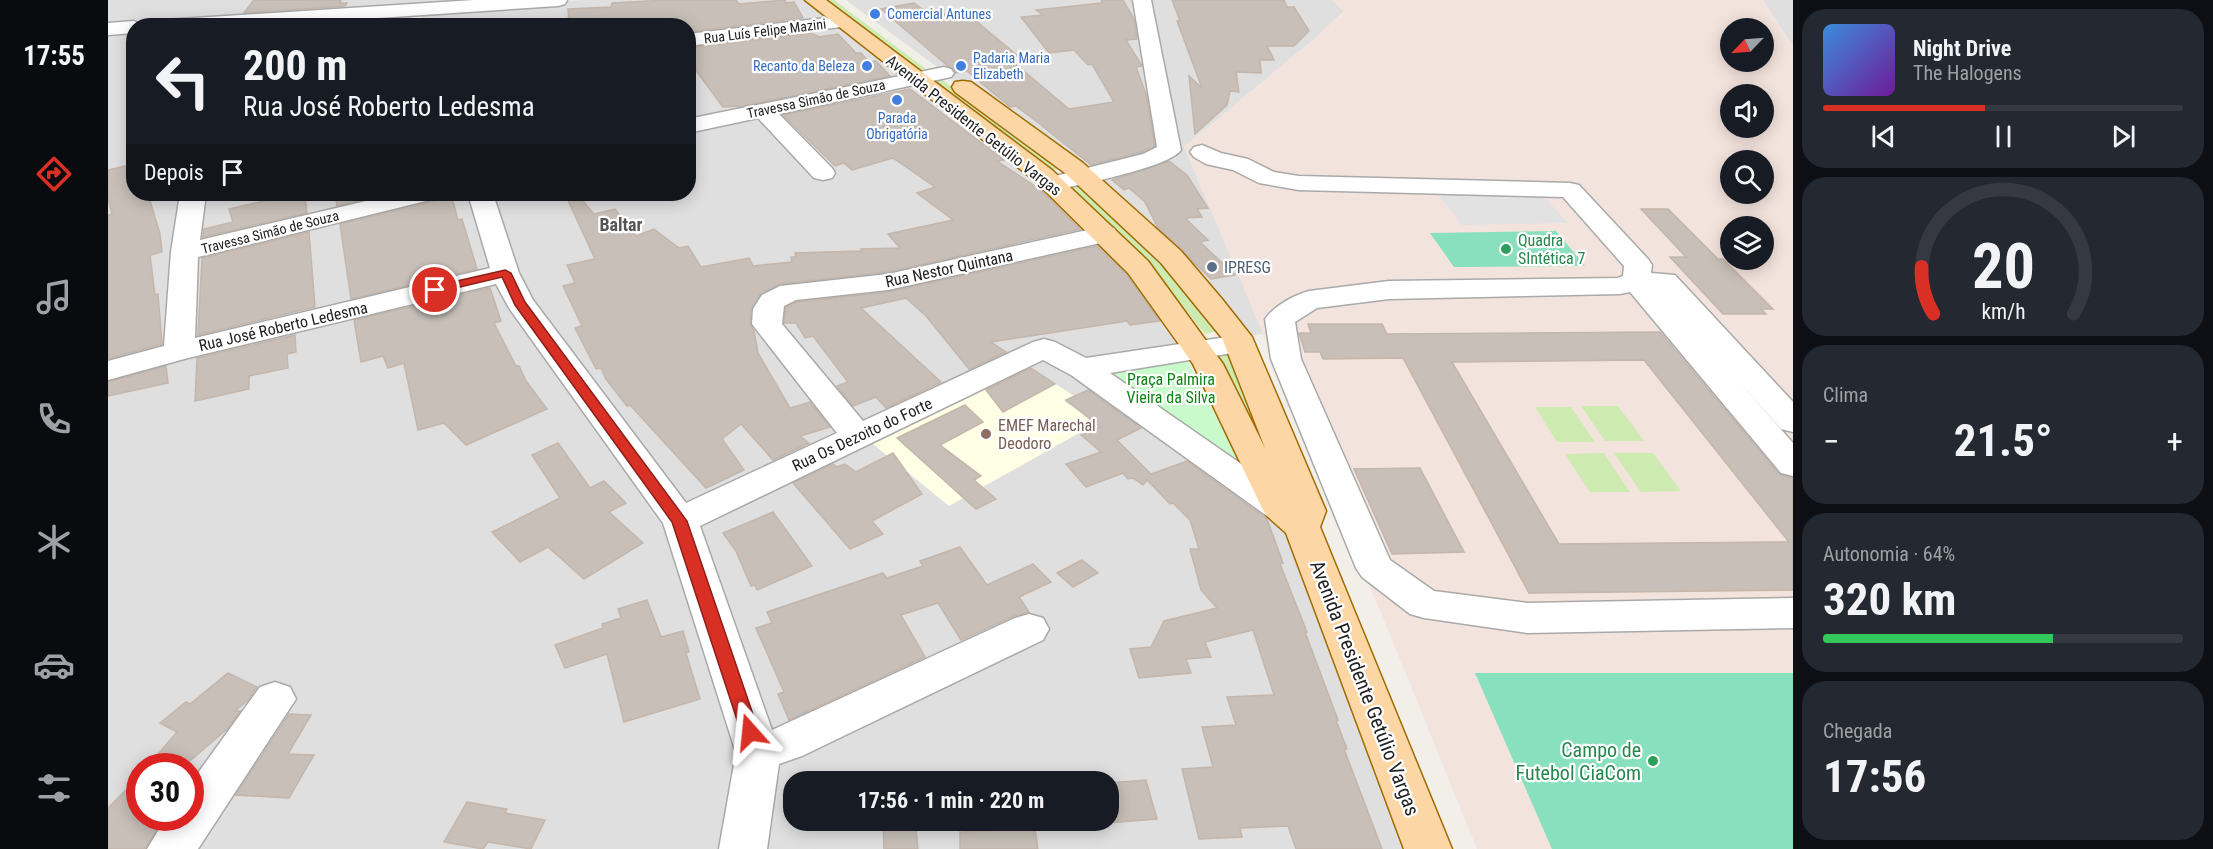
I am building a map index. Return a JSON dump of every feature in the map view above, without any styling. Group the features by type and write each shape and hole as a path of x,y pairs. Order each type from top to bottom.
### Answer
{"main road":[{"name":"Avenida Presidente Getúlio Vargas","path":"814,0 844,11 944,73 1084,177 1172,257 1212,305 1240,344 1296,515 1428,849"},
{"name":"Avenida Presidente Getúlio Vargas","path":"844,11 915,78 1052,184 1138,267 1198,348 1296,515"}],"street":[{"path":"388,18 417,17 558,0"},
{"path":"1052,184 1151,159 1169,150 1142,0"},
{"name":"Rua Luís Felipe Mazini","path":"696,39 844,11"},
{"path":"108,29 126,28"},
{"name":"Travessa Simão de Souza","path":"696,124 944,73"},
{"path":"763,110 823,172"},
{"path":"1202,153 1214,159 1240,164 1269,178 1299,183 1570,190 1638,264 1636,281 1793,465"},
{"name":"Rua José Roberto Ledesma","path":"193,201 185,252 179,351 505,273"},
{"name":"Travessa Simão de Souza","path":"185,252 396,201"},
{"path":"483,201 505,273 519,302 680,521 758,753 743,849"},
{"name":"Rua Nestor Quintana","path":"858,436 822,395 767,324 768,309 772,301 790,292 888,282 1105,234"},
{"path":"1793,422 1782,398 1665,281 1636,281 1620,286 1389,290 1309,300 1280,319 1286,359 1375,568 1424,604 1527,618 1793,613"},
{"path":"1082,368 1198,348 1240,344"},
{"name":"Rua Os Dezoito do Forte","path":"680,521 1044,348 1082,368"},
{"path":"108,371 179,351"},
{"path":"1082,368 1296,515"},
{"path":"758,753 1029,629"},
{"path":"171,849 274,699"}],"shaded area":[{"path":"108,0 535,0 260,18 126,18 126,27 108,28"},
{"path":"581,0 806,0 833,22 696,37 696,18 422,18 420,11"},
{"path":"846,0 1332,0 1344,11 1320,34 1184,147 1264,334 1237,337 1074,168"},
{"path":"1332,0 1763,0 1793,46 1793,849 1477,849 1377,603 1184,147 1344,12"},
{"path":"1763,0 1793,0 1793,46"},
{"path":"409,11 412,18 332,18"},
{"path":"836,24 906,78 696,123 696,41"},
{"path":"126,30 126,201 186,201 172,349 108,367 108,31"},
{"path":"909,81 1042,183 1093,234 886,279 787,288 760,314 849,434 682,512 511,269 489,201 696,201 696,127"},
{"path":"1541,193 1568,223 1461,225 1438,194"},
{"path":"199,201 385,201 192,248"},
{"path":"408,201 476,201 499,271 187,346 192,253"},
{"path":"1100,240 1128,268 1184,346 1081,364 1041,343 861,427 774,326 782,300"},
{"path":"500,278 669,522 747,756 733,849 183,849 195,831 204,831 204,819 286,700 204,791 204,753 126,753 126,831 173,831 160,849 108,849 108,375"},
{"path":"1043,353 1289,528 1409,849 755,849 764,741 688,525"},
{"name":"EMEF Marechal Deodoro","path":"1029,366 1074,396 1064,401 1097,423 949,506 873,444"}],"green space":[{"path":"825,0 834,0 926,69 917,70"},
{"path":"941,79 1061,168 1051,171 932,81"},
{"path":"1079,185 1159,260 1217,331 1205,334 1147,262 1069,187"},
{"name":"Quadra SIntética 7","path":"1556,231 1585,266 1454,267 1430,233"},
{"path":"1230,350 1281,483 1216,352"},
{"name":"Praça Palmira Vieira da Silva","path":"1186,359 1247,477 1105,373"},
{"path":"1581,406 1618,406 1644,441 1605,441"},
{"path":"1535,407 1571,407 1595,442 1557,442"},
{"path":"1604,453 1630,492 1590,492 1565,454"},
{"path":"1614,453 1653,453 1681,491 1641,492"},
{"name":"Campo de Futebol CiaCom","path":"1475,673 1793,673 1793,849 1552,849"}],"building":[{"path":"341,0 340,3 347,3 345,6 244,13 253,1"},
{"path":"736,0 739,4 785,0 786,3 794,2 803,18 696,31 696,18 569,18 568,9 611,7 612,3"},
{"path":"1101,0 1123,0 1134,19 1137,39 1126,40 1142,66 1136,67 1146,94 1155,146 1142,152 1091,165 1016,106 1010,107 967,71 956,73 881,9 914,3 932,16 964,11 1018,56 1007,57 1069,109 1114,102 1092,64 1088,65 1074,50 1049,53 1021,17 1043,15 1036,10 1102,3"},
{"path":"1172,0 1284,0 1287,7 1294,7 1309,31 1294,46 1267,46 1274,60 1260,60 1261,73 1236,72 1239,92 1230,91 1227,105 1195,134 1189,76 1202,88 1177,21 1180,21"},
{"path":"811,33 819,37 838,34 856,53 861,53 869,62 876,61 890,76 743,106 723,107 696,71 696,47"},
{"path":"910,89 1004,160 997,161 1042,191 1080,229 888,272 780,284 761,293 751,308 750,324 754,331 758,353 790,408 810,402 830,427 800,436 809,443 773,460 741,424 722,439 744,470 706,488 630,405 627,406 606,379 601,368 596,369 575,328 582,326 563,286 575,283 567,265 595,259 568,201 583,201 594,214 615,209 636,236 654,229 679,248 688,246 701,267 749,258 753,266 792,262 791,257 796,257 795,253 900,248 888,234 953,220 917,193 935,187 893,158 852,170 844,163 835,166 783,115"},
{"path":"1169,161 1187,175 1208,208 1197,209 1202,217 1185,218 1208,240 1200,242 1235,275 1211,279 1158,228 1145,202 1129,188 1124,190 1112,180"},
{"path":"126,166 126,201 150,201 160,234 162,252 150,255 155,295 158,294 162,344 108,359 108,215 112,214 108,198 108,170"},
{"path":"264,201 306,201 307,213 203,237 204,229 233,222 229,209"},
{"path":"336,201 358,201 337,206"},
{"path":"435,201 453,201 458,220 462,219 477,269 351,299 340,224"},
{"path":"1641,209 1668,209 1720,259 1720,270 1734,270 1773,309 1761,309 1766,314 1723,314 1670,257 1686,257"},
{"path":"309,232 315,307 198,335 202,258"},
{"path":"1097,246 1126,274 1160,321 1130,325 1127,321 991,342 1006,352 969,369 926,316 906,298 861,308 941,382 886,408 876,397 853,406 837,386 848,382 813,336 805,338 796,323 784,323 786,307 797,302 888,292"},
{"path":"490,288 501,321 494,323 516,366 519,366 526,381 547,409 466,445 444,423 418,430 404,363 388,368 383,356 361,362 354,320"},
{"path":"1308,324 1382,324 1387,334 1660,332 1779,474 1793,478 1793,590 1529,593 1403,358 1323,359 1320,352 1305,352 1299,333 1311,333","holes":["1644,360 1789,542 1559,544 1452,362"]},
{"path":"295,335 296,352 287,354 288,368 249,376 249,389 195,401 197,358"},
{"path":"166,366 168,383 108,396 108,382"},
{"path":"1031,368 1055,384 1003,412 986,390"},
{"path":"1088,390 1141,428 1117,440 1151,474 1187,461 1267,519 1283,563 1280,564 1338,720 1336,720 1347,749 1344,749 1382,849 1296,849 1288,826 1240,828 1242,837 1199,839 1182,769 1213,767 1202,727 1236,725 1227,697 1274,695 1253,630 1205,642 1211,657 1186,659 1191,673 1139,678 1130,649 1151,647 1164,621 1217,608 1201,590 1190,549 1199,549 1190,520 1173,503 1170,504 1147,480 1143,485 1133,478 1128,479 1123,473 1086,487 1066,464 1101,452 1081,435 1100,427 1066,400"},
{"path":"965,405 983,422 940,445 981,476 974,480 996,499 976,509 897,438"},
{"path":"558,443 590,488 604,481 626,503 609,512 643,543 584,579 548,547 520,562 492,532 560,498 532,455"},
{"path":"893,453 922,494 872,521 883,534 850,549 793,483 833,464 837,467 845,464 856,472"},
{"path":"1420,468 1464,552 1392,554 1354,469"},
{"path":"773,512 812,566 757,590 755,585 751,586 736,551 723,533"},
{"path":"960,547 987,585 1033,564 1051,582 1019,597 1029,612 1014,616 961,640 938,603 901,615 925,657 789,720 778,694 784,692 756,628 772,623 767,612 883,573 887,578 923,566 920,561"},
{"path":"1082,560 1098,573 1073,587 1057,573"},
{"path":"647,600 661,637 683,631 689,652 686,653 700,699 624,722 607,654 565,668 555,645 603,628 602,624 621,618 618,609"},
{"path":"228,673 257,687 248,700 235,711 240,711 227,729 199,753 159,753 177,732 160,723 186,702 190,704"},
{"path":"289,714 311,715 288,754 314,755 289,798 236,795"},
{"path":"1146,780 1157,819 1119,822 1119,782"},
{"path":"126,790 126,831 156,831 145,849 108,849 108,808"},
{"path":"467,802 507,809 505,813 545,820 531,849 488,842 483,849 444,842"},
{"path":"883,831 916,831 918,849 884,849"},
{"path":"1035,831 1038,849 960,849 960,832"}],"place":[{"name":"Comercial Antunes","path":"875,14"},
{"name":"Recanto da Beleza","path":"867,66"},
{"name":"Padaria Maria Elizabeth","path":"961,66"},
{"name":"Parada Obrigatória","path":"897,100"},
{"name":"Quadra SIntética 7","path":"1506,249"},
{"name":"IPRESG","path":"1212,267"},
{"name":"EMEF Marechal Deodoro","path":"986,434"},
{"name":"Campo de Futebol CiaCom","path":"1653,761"}],"district":[{"name":"Baltar","path":"621,225"}],"route":[{"path":"435,290 505,273 519,302 568,372 680,521 750,732"}]}
